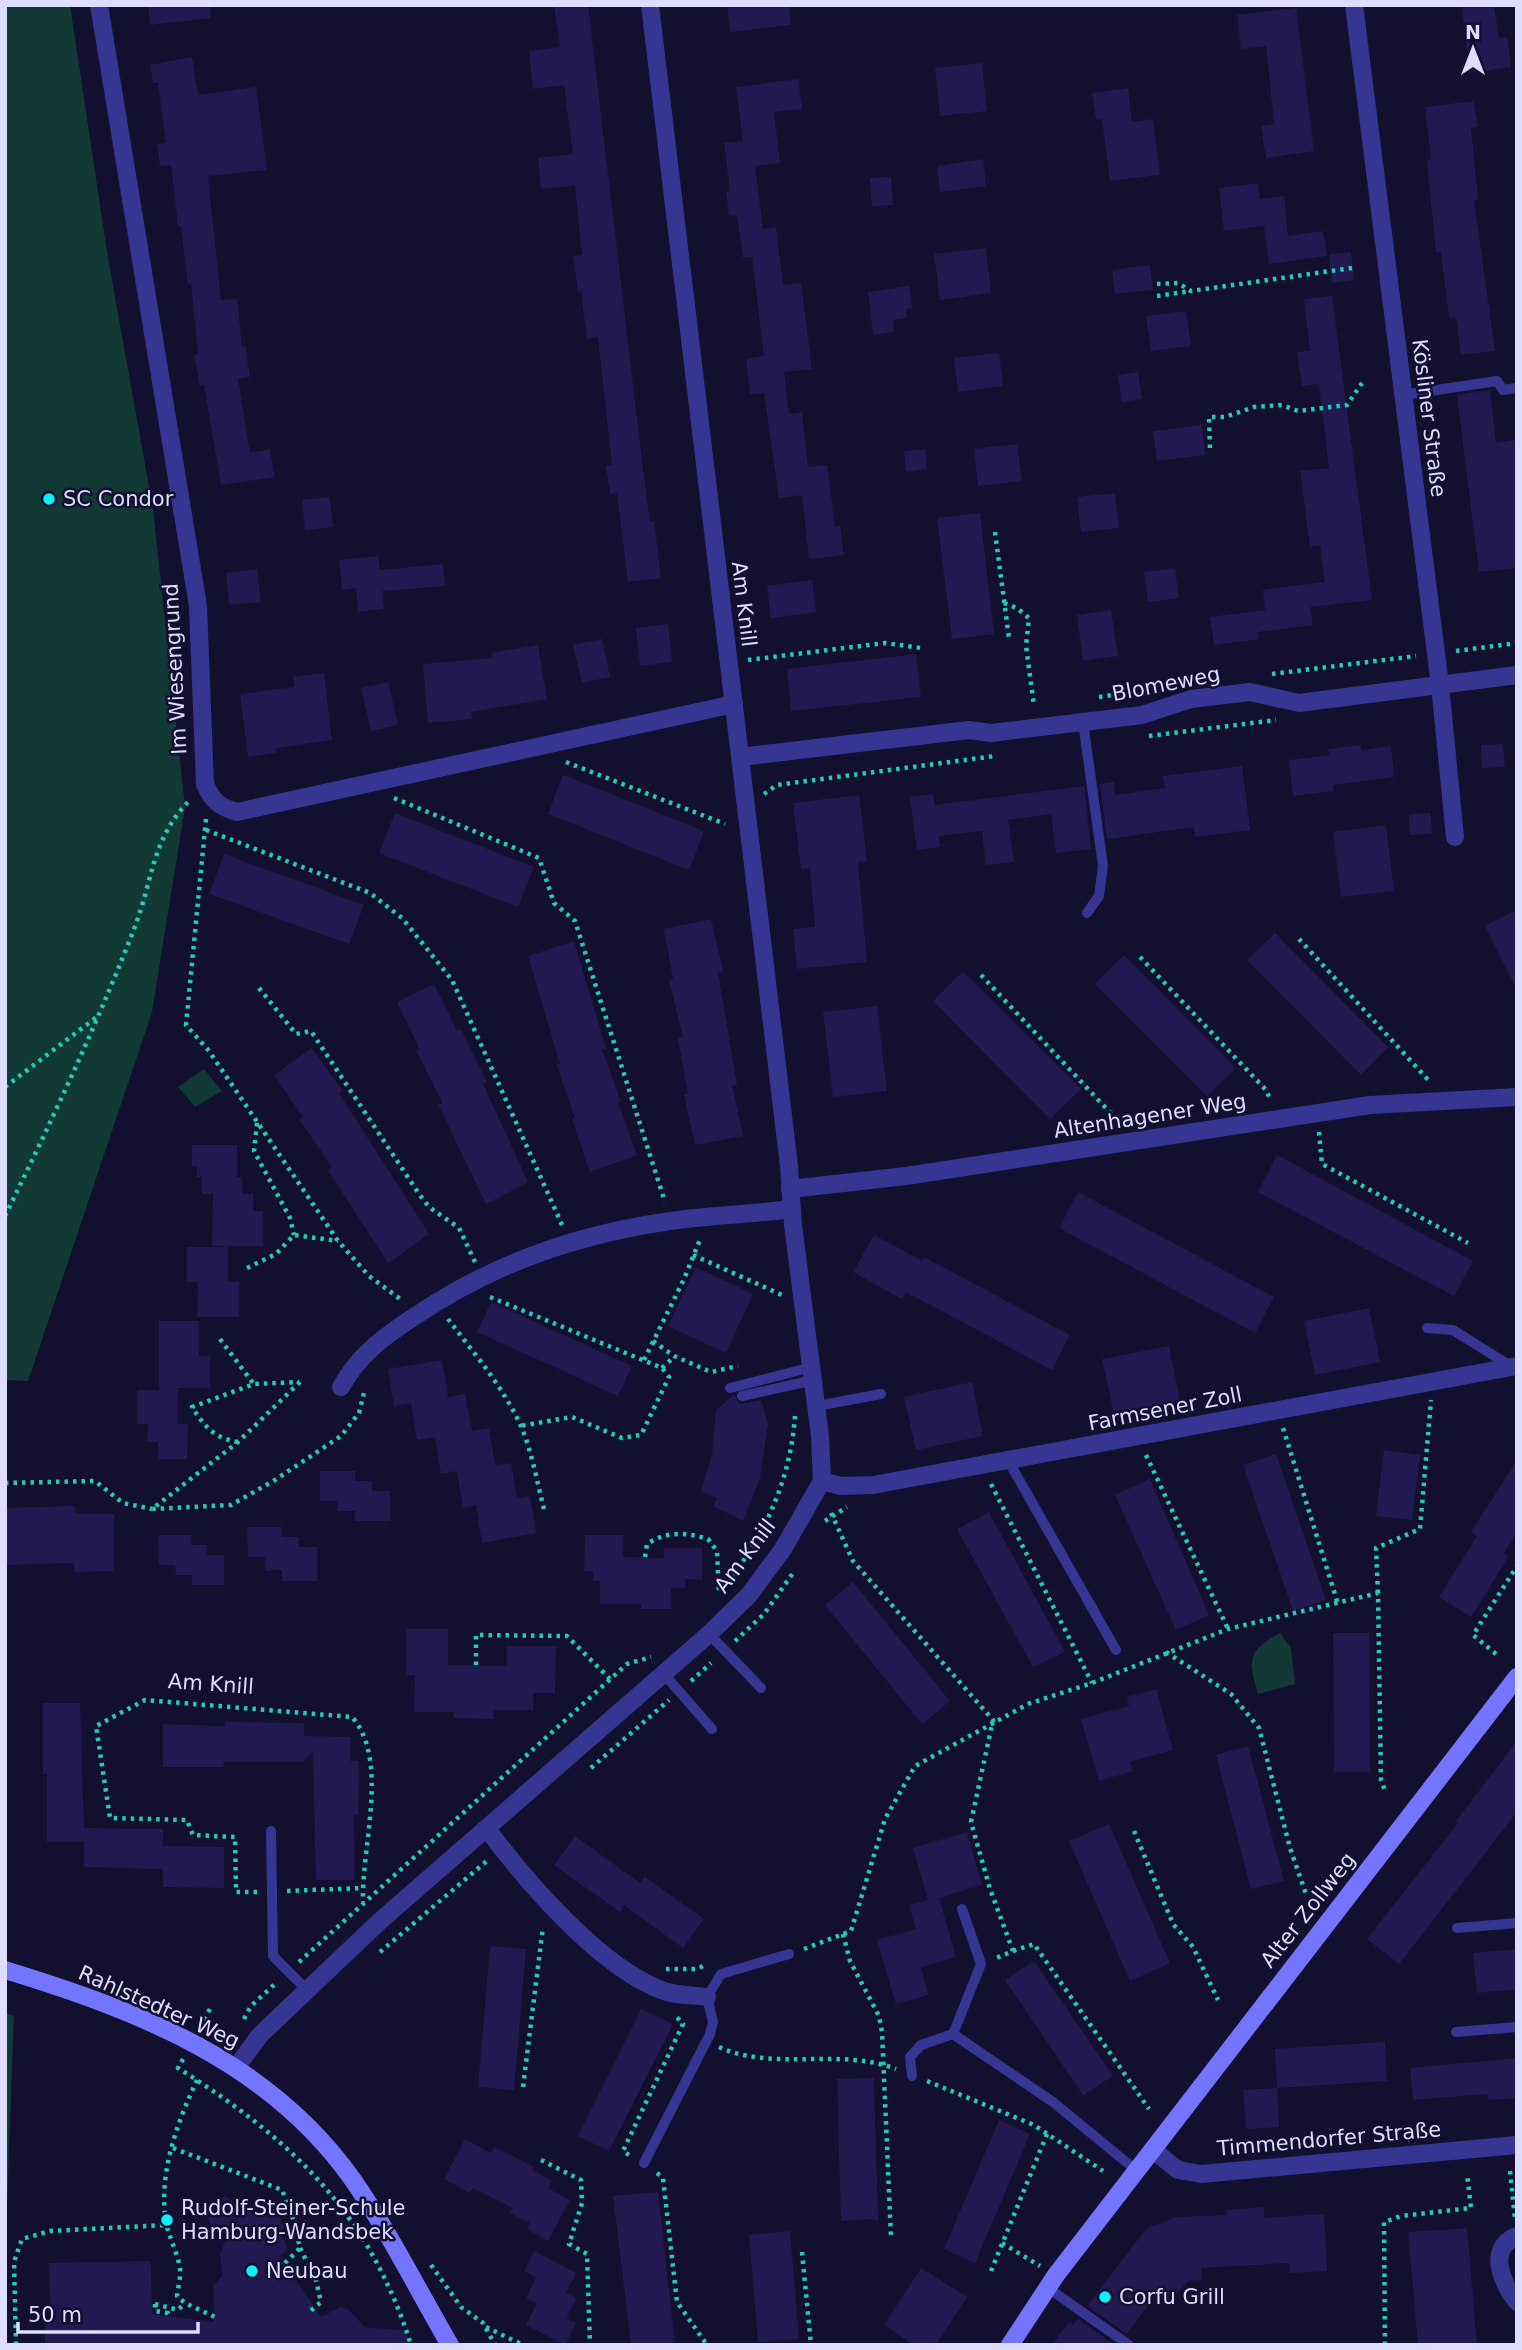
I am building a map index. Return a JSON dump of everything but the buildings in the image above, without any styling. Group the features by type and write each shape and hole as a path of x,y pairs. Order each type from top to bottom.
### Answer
{"street":[{"name":"Im Wiesengrund","path":"99,5 198,606 205,784"},
{"name":"Am Knill","path":"237,2066 260,2035 306,1989 709,1634 749,1595 783,1549 822,1482 817,1406 791,1209 734,704 650,5"},
{"name":"Kösliner Straße","path":"1354,5 1440,685 1455,836"},
{"name":"Blomeweg","path":"740,757 969,730 991,733 1142,716 1191,699 1250,692 1299,703 1517,675"},
{"path":"205,784 210,797 221,807 237,812 734,704"},
{"name":"Altenhagener Weg","path":"790,1189 906,1176 1370,1105 1517,1097"},
{"path":"341,1387 354,1364 402,1325 475,1280 538,1253 592,1236 666,1221 791,1209"},
{"name":"Farmsener Zoll","path":"822,1482 841,1486 873,1485 1009,1462 1515,1366"},
{"name":"Alter Zollweg","path":"1010,2345 1052,2282 1517,1677"},
{"path":"487,1829 547,1902 599,1949 665,1992 707,1997"},
{"name":"Rahlstedter Weg","path":"5,1970 80,1993 192,2042 237,2066 308,2127 352,2179 450,2345"},
{"name":"Timmendorfer Straße","path":"1153,2150 1178,2170 1201,2174 1517,2145"},
{"path":"1517,2236 1504,2244 1499,2254 1501,2274 1517,2302"}],"lane":[{"path":"1403,395 1497,381 1503,390 1517,388"},
{"path":"1083,722 1103,866 1099,896 1087,913"},
{"path":"1427,1328 1453,1330 1515,1366"},
{"path":"742,1396 793,1384 813,1373"},
{"path":"730,1388 813,1373"},
{"path":"817,1406 881,1394"},
{"path":"1009,1462 1115,1650"},
{"path":"709,1634 761,1688"},
{"path":"664,1674 712,1729"},
{"path":"271,1832 273,1956 306,1989"},
{"path":"953,2035 981,1964 962,1909"},
{"path":"1457,1928 1517,1923"},
{"path":"644,2163 708,2038 713,2022 707,1997 720,1974 789,1954"},
{"path":"1456,2032 1517,2027"},
{"path":"912,2076 910,2057 921,2045 953,2035"},
{"path":"953,2035 1052,2102 1137,2171"},
{"path":"1052,2282 1129,2345"}],"path":[{"path":"1157,296 1352,268"},
{"path":"1157,284 1178,283 1191,291"},
{"path":"1210,448 1209,417 1225,417 1254,407 1282,405 1298,411 1347,405 1362,383"},
{"path":"995,532 1009,638"},
{"path":"1004,603 1017,608 1029,618 1026,646 1034,705"},
{"path":"744,661 885,643 921,648"},
{"path":"558,759 725,824"},
{"path":"5,1216 98,1015 135,926 158,845 175,815 205,784"},
{"path":"390,796 538,858 554,903 575,921 667,1208"},
{"path":"208,820 186,1025 209,1051 338,1241 369,1276 407,1303"},
{"path":"206,830 370,893 402,918 427,945 453,980 564,1231"},
{"path":"1299,939 1436,1089"},
{"path":"1140,957 1266,1090 1273,1104"},
{"path":"981,975 1123,1126"},
{"path":"259,988 296,1034 311,1031 419,1194 429,1207 459,1228 475,1263"},
{"path":"5,1087 98,1015"},
{"path":"257,1123 254,1151 290,1218 295,1235"},
{"path":"1319,1129 1322,1164 1468,1243"},
{"path":"644,1360 704,1230 692,1231"},
{"path":"295,1235 338,1241"},
{"path":"247,1268 276,1254 295,1235"},
{"path":"694,1255 782,1296"},
{"path":"781,1284 784,1307"},
{"path":"481,1289 495,1301 662,1368 669,1377 641,1435 622,1437 572,1417 520,1426"},
{"path":"442,1311 488,1370 520,1426 544,1509"},
{"path":"220,1339 254,1384"},
{"path":"653,1341 674,1356 711,1372 750,1363"},
{"path":"662,1368 674,1356"},
{"path":"152,1509 238,1442 300,1382 254,1384 192,1407 206,1429 222,1440 238,1442"},
{"path":"709,1603 719,1595 750,1554 779,1496 793,1441 796,1411 793,1384"},
{"path":"5,1483 95,1482 123,1503 152,1509 231,1505 275,1480 341,1436 359,1413 365,1387"},
{"path":"1386,1793 1381,1780 1376,1548 1420,1529 1432,1398"},
{"path":"1282,1425 1338,1604"},
{"path":"1144,1451 1228,1629"},
{"path":"989,1480 1091,1683"},
{"path":"822,1482 832,1515 853,1561 993,1720"},
{"name":"Am Knill","path":"645,1557 647,1544 667,1535 683,1533 708,1539 716,1551 719,1595"},
{"path":"1496,1654 1473,1634 1517,1566"},
{"path":"789,1954 851,1931 885,1819 915,1766 993,1720 1028,1704 1091,1683 1166,1652 1228,1629 1378,1593"},
{"path":"475,1665 476,1634 567,1636 610,1679"},
{"path":"1166,1652 1231,1695 1259,1728 1290,1848 1307,1897"},
{"path":"242,2024 251,2006 610,1679 627,1664 653,1656"},
{"name":"Am Knill","path":"363,1888 236,1892 235,1838 193,1836 187,1820 110,1818 96,1726 145,1700 352,1717 364,1731 371,1759 363,1903"},
{"path":"993,1720 971,1822 990,1889 1013,1951"},
{"path":"1134,1831 1172,1924 1193,1947 1218,2000"},
{"path":"523,2087 544,1919 554,1927"},
{"path":"843,1934 850,1961 878,2016 882,2032 891,2237"},
{"path":"981,1964 1034,1944 1149,2109"},
{"path":"655,1969 697,1969 706,1964"},
{"path":"666,2009 684,2024 623,2151 663,2178 677,2302 707,2345"},
{"path":"708,2038 738,2056 855,2059 882,2064 964,2094 1047,2134 1103,2171"},
{"path":"178,2068 264,2128 325,2184 369,2251 400,2311 411,2345"},
{"path":"197,2080 173,2148 163,2197 166,2225 180,2269 177,2296 185,2303 215,2317"},
{"path":"991,2271 1047,2134"},
{"path":"173,2148 282,2190 300,2248 316,2280 321,2302 308,2313"},
{"path":"541,2160 581,2180 582,2203 569,2244 587,2254 590,2345"},
{"path":"1510,2171 1517,2231"},
{"path":"1385,2345 1384,2222 1401,2216 1472,2208 1467,2174"},
{"path":"16,2345 14,2262 22,2239 50,2231 166,2225"},
{"path":"1002,2243 1052,2282"},
{"path":"281,2267 300,2248"},
{"path":"802,2252 811,2345"},
{"path":"425,2255 461,2307 485,2327 523,2345"},
{"path":"167,2316 167,2313 155,2311 156,2302 159,2306 178,2310 185,2303"},
{"path":"485,2327 495,2345"}],"green space":[{"path":"5,5 70,5 107,252 153,509 185,807 152,1012 28,1381 5,1380"},
{"path":"204,1069 222,1091 195,1107 178,1087"},
{"path":"1280,1633 1291,1648 1295,1684 1258,1694 1253,1673 1253,1657 1261,1645"},
{"path":"5,2013 14,2016 5,2260"}],"place":[{"name":"SC Condor","path":"49,499"},
{"name":"Rudolf-Steiner-Schule Hamburg-Wandsbek","path":"167,2220"},
{"name":"Neubau","path":"252,2271"},
{"name":"Corfu Grill","path":"1105,2297"}]}
